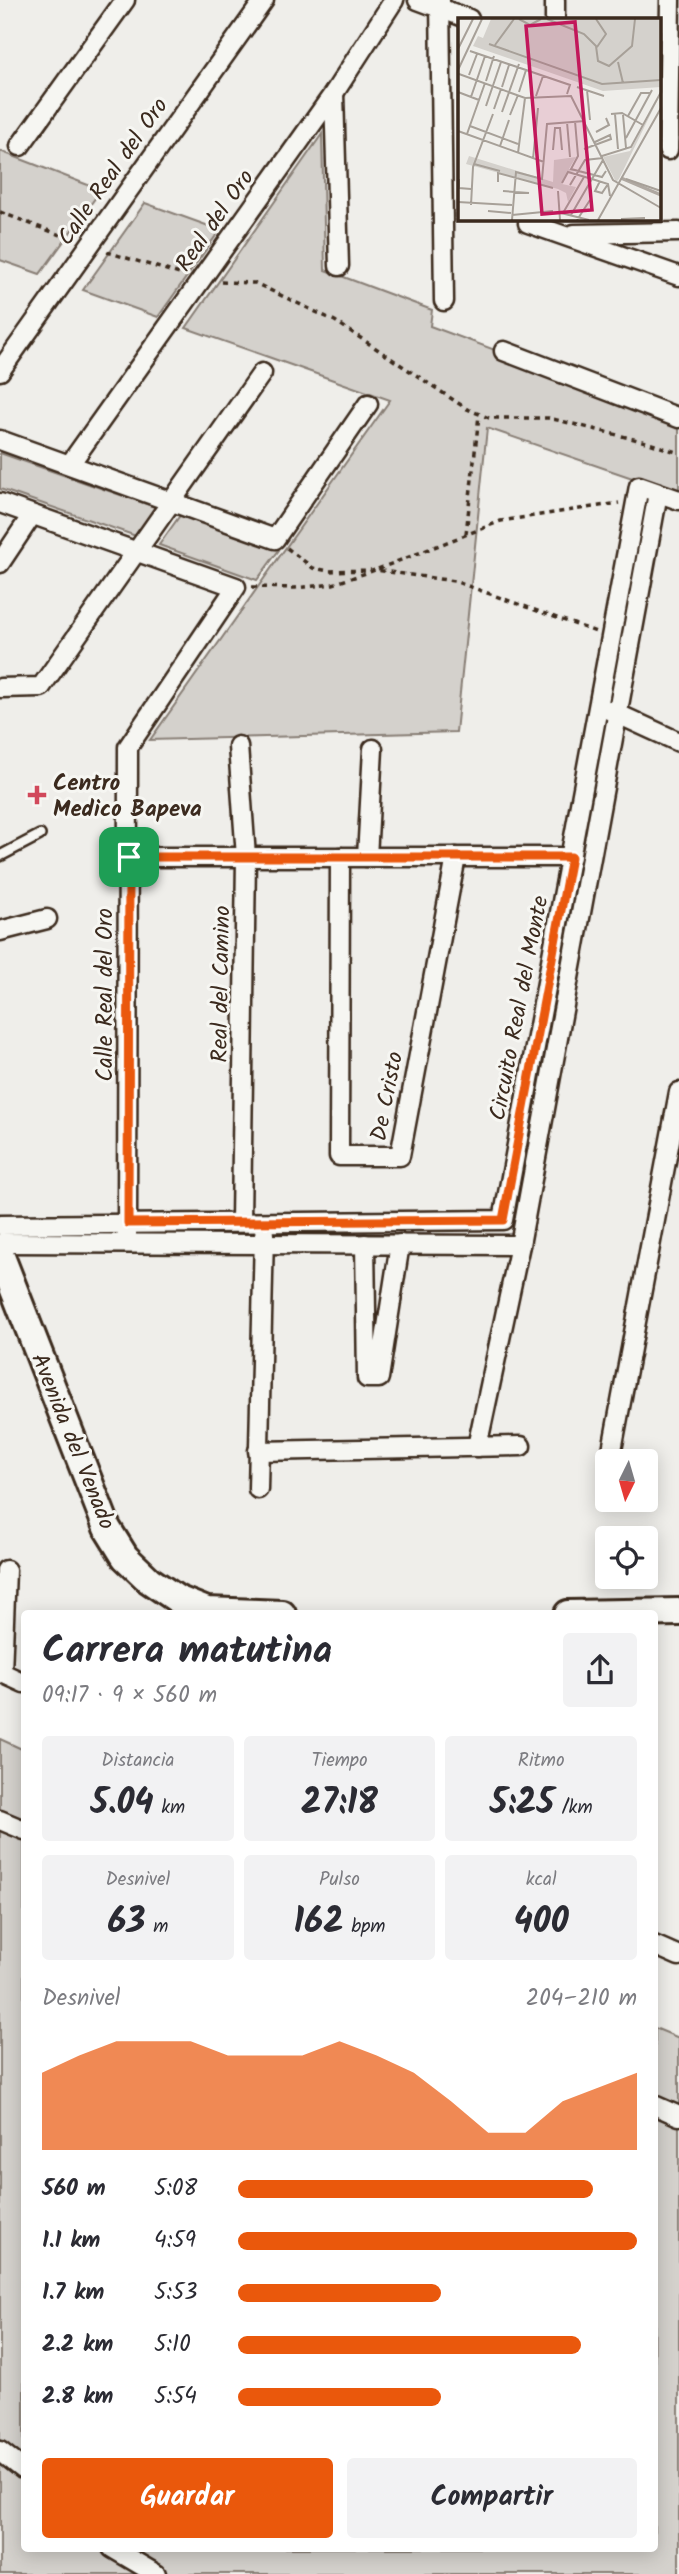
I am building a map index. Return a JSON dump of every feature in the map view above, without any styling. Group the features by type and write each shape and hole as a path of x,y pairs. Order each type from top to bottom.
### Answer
{"street":[{"path":"20,146 125,0"},
{"name":"Calle Real del Oro","path":"0,371 264,0"},
{"name":"Real del Oro","path":"70,464 334,93 394,0"},
{"path":"418,0 440,4 467,18"},
{"path":"555,0 555,18"},
{"path":"668,150 670,0"},
{"path":"440,4 444,301"},
{"path":"334,93 339,266"},
{"path":"528,223 679,276"},
{"path":"564,234 679,232"},
{"path":"504,351 679,418"},
{"path":"0,688 41,687 262,373"},
{"path":"0,440 173,500 275,539 368,404"},
{"path":"637,495 657,493 679,500"},
{"name":"Circuito Real del Monte","path":"477,1447 520,1245 657,493"},
{"name":"Circuito Real del Monte","path":"0,1225 503,1220 637,495"},
{"path":"0,503 236,587"},
{"path":"0,563 32,515"},
{"name":"Calle Real del Oro","path":"127,1243 128,747 236,587"},
{"path":"598,705 679,742"},
{"name":"Real del Camino","path":"239,746 246,857 241,1222"},
{"path":"368,857 373,749"},
{"path":"129,857 571,857"},
{"name":"De Cristo","path":"340,857 339,1156 400,1156 456,857"},
{"path":"0,931 47,919"},
{"path":"612,1449 679,1092"},
{"path":"258,1489 264,1222"},
{"path":"1,1255 127,1243 520,1245"},
{"path":"365,1244 367,1378 379,1378 400,1244"},
{"name":"Avenida del Venado","path":"1,1255 6,1290 107,1528 125,1557 149,1580 177,1599 202,1610"},
{"path":"258,1451 522,1446"},
{"path":"6,1570 1,1673 21,1682"},
{"path":"0,1820 21,1829"},
{"path":"658,1947 679,1955"},
{"path":"658,2107 679,2116"},
{"path":"0,2451 21,2468"},
{"path":"119,2552 156,2574"}],"lane":[{"path":"0,856 40,835"}],"path":[{"path":"0,212 89,246 201,281 255,283 335,321 467,409 489,418 549,418 679,453"},
{"path":"466,534 479,414"},
{"path":"236,587 295,588 320,585 375,570 501,521 637,495"},
{"path":"275,539 313,568 329,571 375,570 454,581 611,638"}],"shaded area":[{"path":"322,134 325,270 432,310 430,326 679,418 679,494 487,428 456,732 150,740 390,400 186,328"},
{"path":"0,151 101,190 40,274 0,260"},
{"path":"145,203 220,230 158,317 83,290"},
{"path":"0,453 155,507 136,536 0,489"},
{"path":"181,514 279,550 257,580 159,545"},
{"path":"0,1739 21,1749 21,2552 658,2552 658,2029 679,2038 679,2574 0,2574"}],"place":[{"name":"Centro Medico Bapeva","path":"37,795"}],"route":[{"path":"129,857 571,857 503,1220 128,1223 129,857"}]}
